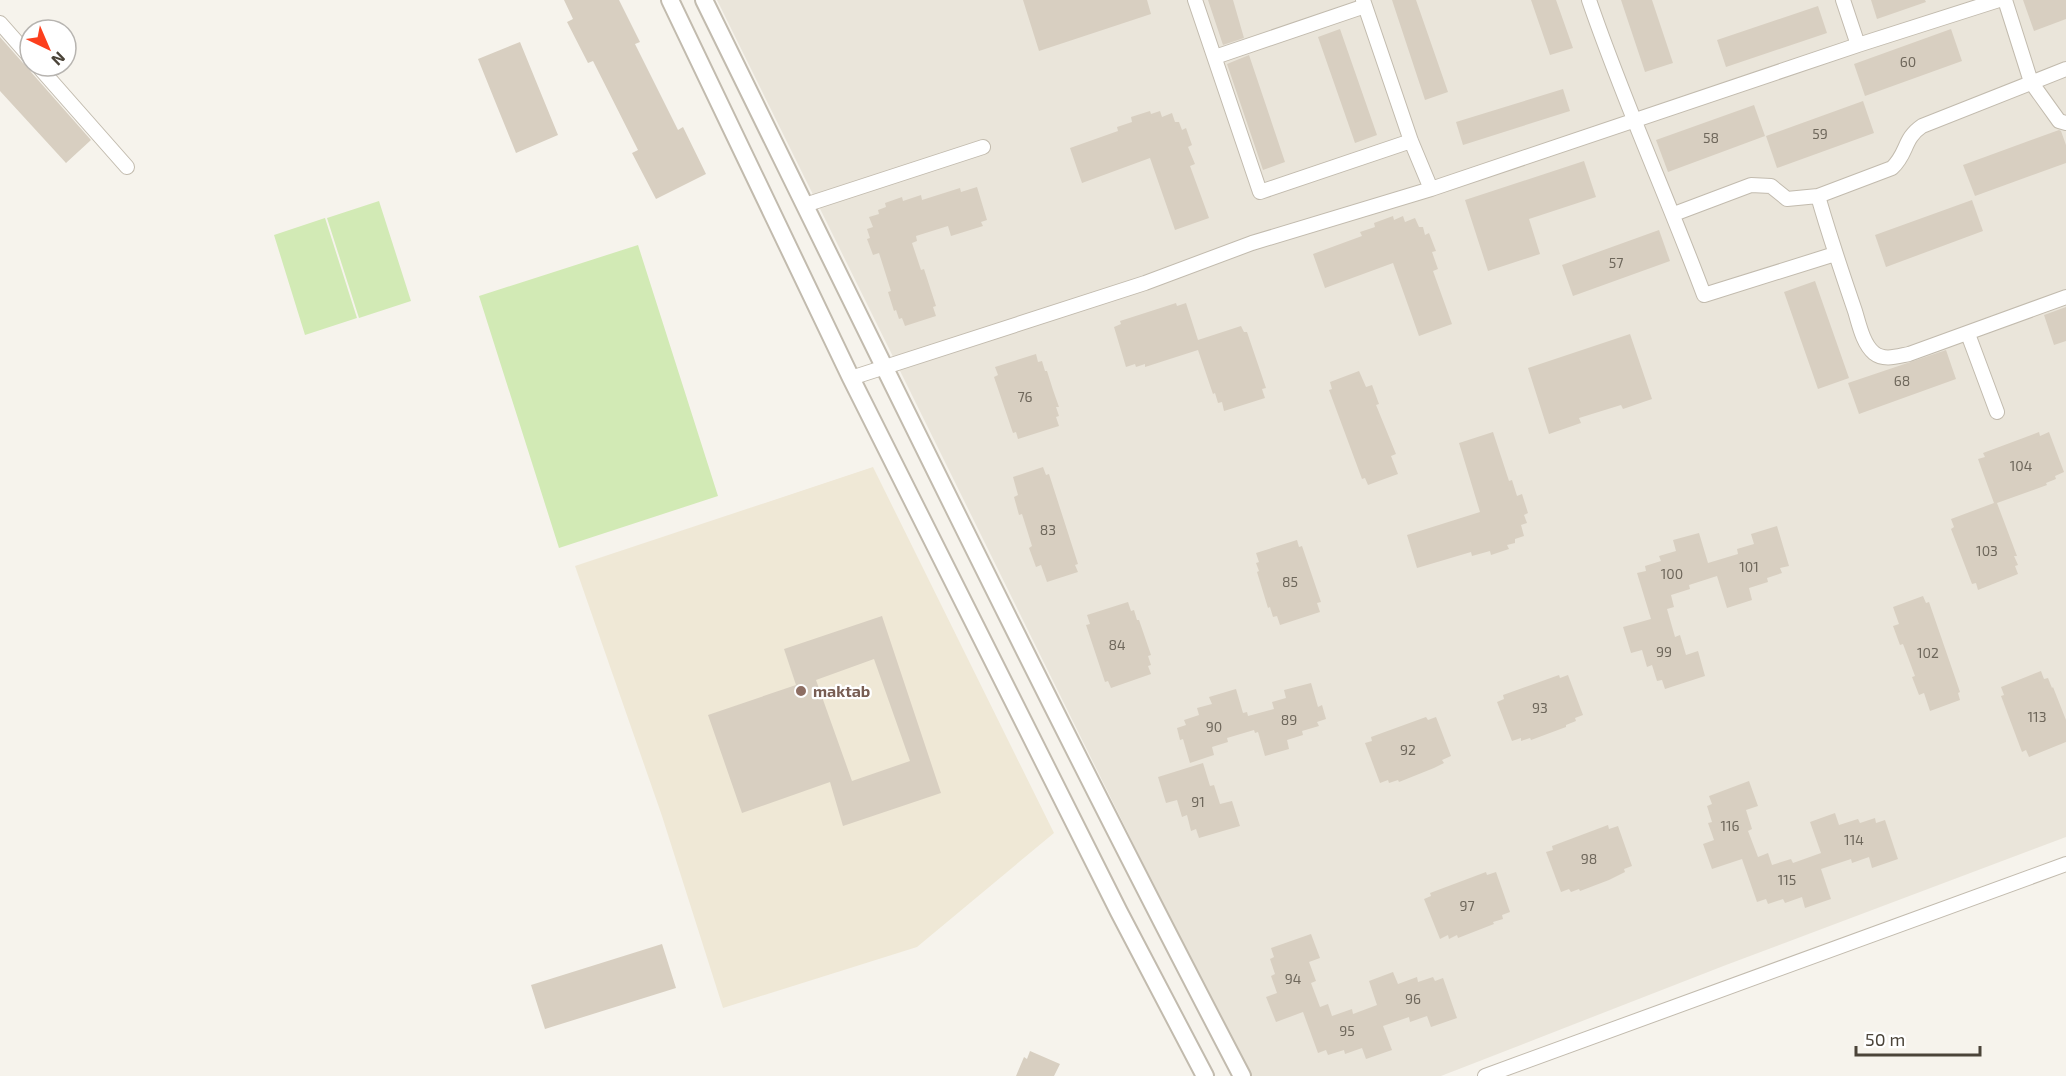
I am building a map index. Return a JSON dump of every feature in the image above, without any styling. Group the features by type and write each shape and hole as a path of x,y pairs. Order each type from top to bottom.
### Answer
{"street":[{"path":"670,0 851,378 1119,912 1205,1076"},
{"path":"704,0 883,366 1164,927 1242,1076"},
{"path":"1195,0 1260,192 1411,141"},
{"path":"1589,0 1633,120 1674,214 1704,295 1835,254"},
{"path":"1843,0 1858,45"},
{"path":"851,378 1146,283 1252,243 1431,189 1858,45 1999,0"},
{"path":"2005,0 2031,82 2059,121 2066,123"},
{"path":"1215,57 1364,3 1411,141 1431,189"},
{"path":"0,23 18,43"},
{"path":"1674,214 1751,185 1771,186 1787,199 1818,196 1892,168 1899,161 1911,134 1922,126 2066,69"},
{"path":"49,78 127,167"},
{"path":"805,205 983,147"},
{"path":"1818,196 1835,254 1865,339 1873,352 1881,357 1891,358 1910,354 2066,297"},
{"path":"1968,334 1997,412"},
{"path":"1485,1076 2066,864"}],"shaded area":[{"path":"717,0 2066,0 2066,837 1726,965 1441,1076 1248,1076"},
{"name":"maktab","path":"873,467 1054,833 917,947 723,1008 662,816 575,566"}],"green space":[{"path":"379,201 411,301 359,318 327,218"},
{"path":"325,218 357,318 305,335 274,235"},
{"path":"638,245 718,496 559,548 479,296"}],"building":[{"path":"564,0 619,0 640,42 635,44 678,130 683,127 706,174 656,199 632,153 638,150 593,61 588,63 567,22 573,19"},
{"path":"1023,0 1147,0 1151,14 1039,51"},
{"path":"1208,0 1233,0 1244,38 1223,45"},
{"path":"1392,0 1416,0 1448,92 1425,100"},
{"path":"1531,0 1556,0 1573,48 1550,55"},
{"path":"1621,0 1652,0 1673,63 1645,72"},
{"path":"1871,0 1925,0 1926,2 1877,19"},
{"path":"2023,0 2066,0 2066,19 2034,31"},
{"path":"1818,6 1827,33 1726,67 1717,40"},
{"path":"1340,29 1377,135 1355,143 1318,37"},
{"path":"1951,29 1962,61 1865,96 1854,64"},
{"path":"0,37 18,57 18,78 36,78 91,140 66,163 0,91"},
{"path":"520,42 558,135 516,153 478,59"},
{"path":"1249,55 1285,162 1263,170 1227,64"},
{"path":"1563,89 1570,111 1463,145 1456,122"},
{"path":"1863,101 1874,133 1777,168 1766,136"},
{"path":"1754,105 1765,136 1668,172 1656,140"},
{"path":"1150,111 1151,114 1160,111 1162,117 1172,113 1175,122 1179,122 1182,130 1186,128 1192,145 1188,147 1195,164 1190,166 1209,218 1175,230 1150,158 1082,183 1070,148 1118,131 1117,127 1132,122 1131,117"},
{"path":"2059,130 2066,145 2066,163 1975,196 1963,165"},
{"path":"1584,161 1596,197 1529,219 1540,254 1488,271 1465,200"},
{"path":"977,187 987,220 981,222 983,226 951,236 948,226 916,236 917,241 912,243 921,270 924,269 936,306 933,307 936,316 905,326 902,318 899,319 896,310 894,311 888,292 891,291 879,253 873,255 867,239 870,238 867,229 873,227 869,217 879,214 878,210 886,207 885,203 902,197 903,201 921,195 922,200 960,188 961,192"},
{"path":"1972,200 1983,231 1886,267 1875,235"},
{"path":"1393,216 1394,220 1403,216 1405,222 1415,218 1419,227 1423,227 1425,235 1429,233 1436,251 1432,252 1438,269 1433,271 1452,324 1419,336 1393,263 1325,288 1313,254 1362,236 1360,232 1375,227 1374,223"},
{"path":"1659,230 1670,261 1573,296 1562,265"},
{"path":"1815,281 1849,378 1818,389 1784,292"},
{"path":"1176,303 1177,306 1186,303 1198,340 1241,326 1244,332 1247,332 1266,388 1262,389 1265,398 1224,411 1222,402 1218,403 1215,393 1213,394 1198,350 1145,367 1145,364 1136,367 1135,364 1126,367 1114,327 1121,324 1120,321"},
{"path":"2066,307 2066,341 2054,345 2044,315"},
{"path":"1630,334 1652,399 1623,409 1621,405 1579,418 1581,423 1549,434 1528,368"},
{"path":"1946,350 1956,379 1859,414 1848,383"},
{"path":"1036,354 1038,362 1042,361 1047,371 1059,407 1056,407 1059,416 1056,417 1059,426 1018,439 1016,432 1013,433 994,377 998,375 995,367"},
{"path":"1359,371 1366,387 1372,385 1379,404 1376,405 1396,454 1391,456 1398,474 1368,485 1365,478 1362,479 1329,390 1332,389 1330,382"},
{"path":"1493,432 1509,481 1512,480 1517,496 1522,494 1528,513 1524,515 1527,523 1521,525 1524,536 1515,539 1515,543 1507,545 1509,549 1491,555 1490,551 1472,556 1471,552 1417,568 1407,535 1480,512 1459,443"},
{"path":"2039,432 2040,436 2049,432 2064,472 2055,476 2056,479 2046,483 2047,485 1997,503 2017,556 2014,556 2018,565 2015,566 2018,574 1978,590 1976,583 1972,584 1951,529 1954,527 1951,519 1994,503 1978,459 1985,457 1983,453"},
{"path":"1043,467 1046,475 1049,474 1078,564 1075,565 1078,572 1047,582 1041,565 1036,567 1029,548 1032,546 1014,497 1018,495 1013,477"},
{"path":"1777,526 1789,566 1780,568 1782,573 1767,578 1768,582 1749,588 1752,600 1727,608 1717,576 1689,585 1690,589 1671,595 1674,607 1667,609 1675,637 1680,635 1686,655 1698,651 1705,676 1665,689 1662,680 1657,681 1652,665 1647,667 1642,650 1631,653 1623,627 1651,619 1637,573 1646,571 1645,566 1661,561 1659,556 1676,551 1673,540 1699,533 1708,563 1738,554 1737,549 1754,544 1751,534"},
{"path":"1297,540 1299,547 1302,546 1321,602 1317,603 1320,612 1280,625 1277,616 1273,617 1270,607 1268,608 1257,572 1259,571 1256,563 1259,562 1256,553"},
{"path":"1923,596 1926,603 1929,602 1960,692 1958,693 1960,700 1930,711 1924,693 1919,695 1912,677 1915,676 1903,644 1900,645 1893,626 1899,624 1893,607"},
{"path":"1128,602 1131,611 1134,610 1139,620 1151,655 1148,656 1151,665 1148,666 1151,674 1111,688 1108,681 1105,682 1086,625 1090,624 1087,615"},
{"path":"882,616 941,793 843,826 830,782 742,813 708,715 796,685 784,649","holes":["874,659 910,761 852,781 816,680"]},
{"path":"2041,671 2044,679 2048,678 2053,687 2066,720 2066,742 2029,757 2026,750 2022,752 2001,696 2004,695 2001,687"},
{"path":"1559,675 1560,678 1568,675 1583,715 1575,718 1576,721 1566,727 1531,740 1530,738 1521,741 1521,738 1512,741 1497,702 1504,699 1503,695"},
{"path":"1311,683 1318,707 1322,705 1326,719 1317,722 1319,726 1302,731 1303,735 1287,740 1289,749 1265,756 1258,732 1255,733 1254,730 1227,738 1228,742 1212,747 1214,755 1190,763 1177,728 1186,725 1184,720 1199,715 1197,708 1212,704 1209,697 1236,689 1243,713 1247,712 1248,716 1274,709 1272,702 1286,698 1284,690"},
{"path":"1426,717 1428,720 1436,717 1451,756 1442,760 1444,763 1434,768 1399,782 1398,780 1389,783 1388,780 1380,783 1365,743 1372,741 1371,737"},
{"path":"1203,763 1210,786 1214,785 1220,804 1232,801 1240,826 1199,838 1196,829 1191,831 1187,815 1182,817 1177,800 1166,803 1158,777"},
{"path":"1749,781 1758,806 1746,810 1752,829 1748,831 1758,857 1768,853 1772,865 1791,859 1793,863 1821,853 1810,822 1835,813 1839,825 1858,819 1860,823 1875,818 1876,823 1885,820 1898,859 1872,868 1869,857 1852,863 1851,859 1821,869 1831,899 1805,908 1802,897 1785,903 1783,899 1768,904 1766,899 1757,902 1742,859 1712,869 1703,844 1714,840 1708,823 1712,822 1707,806 1712,804 1709,796"},
{"path":"1608,825 1609,829 1618,826 1632,866 1609,880 1580,891 1579,889 1571,892 1569,889 1561,892 1546,852 1553,850 1552,846"},
{"path":"1486,872 1487,875 1496,872 1510,912 1502,915 1503,919 1493,922 1494,924 1458,938 1457,935 1449,939 1448,935 1440,939 1424,899 1431,896 1430,893"},
{"path":"1311,934 1320,958 1309,962 1316,981 1311,983 1320,1007 1328,1004 1332,1016 1352,1009 1353,1014 1377,1005 1369,981 1393,972 1398,984 1417,977 1418,982 1433,977 1435,981 1443,978 1457,1018 1431,1027 1427,1016 1410,1022 1409,1017 1383,1026 1392,1050 1366,1059 1362,1048 1345,1054 1344,1050 1328,1055 1326,1050 1318,1053 1303,1012 1276,1022 1266,997 1277,993 1271,976 1275,974 1270,959 1274,957 1271,948"},
{"path":"662,944 676,988 545,1029 531,985"},
{"path":"1030,1051 1060,1064 1054,1076 1016,1076 1024,1057 1027,1059"}],"place":[{"name":"maktab","path":"801,691"}]}
